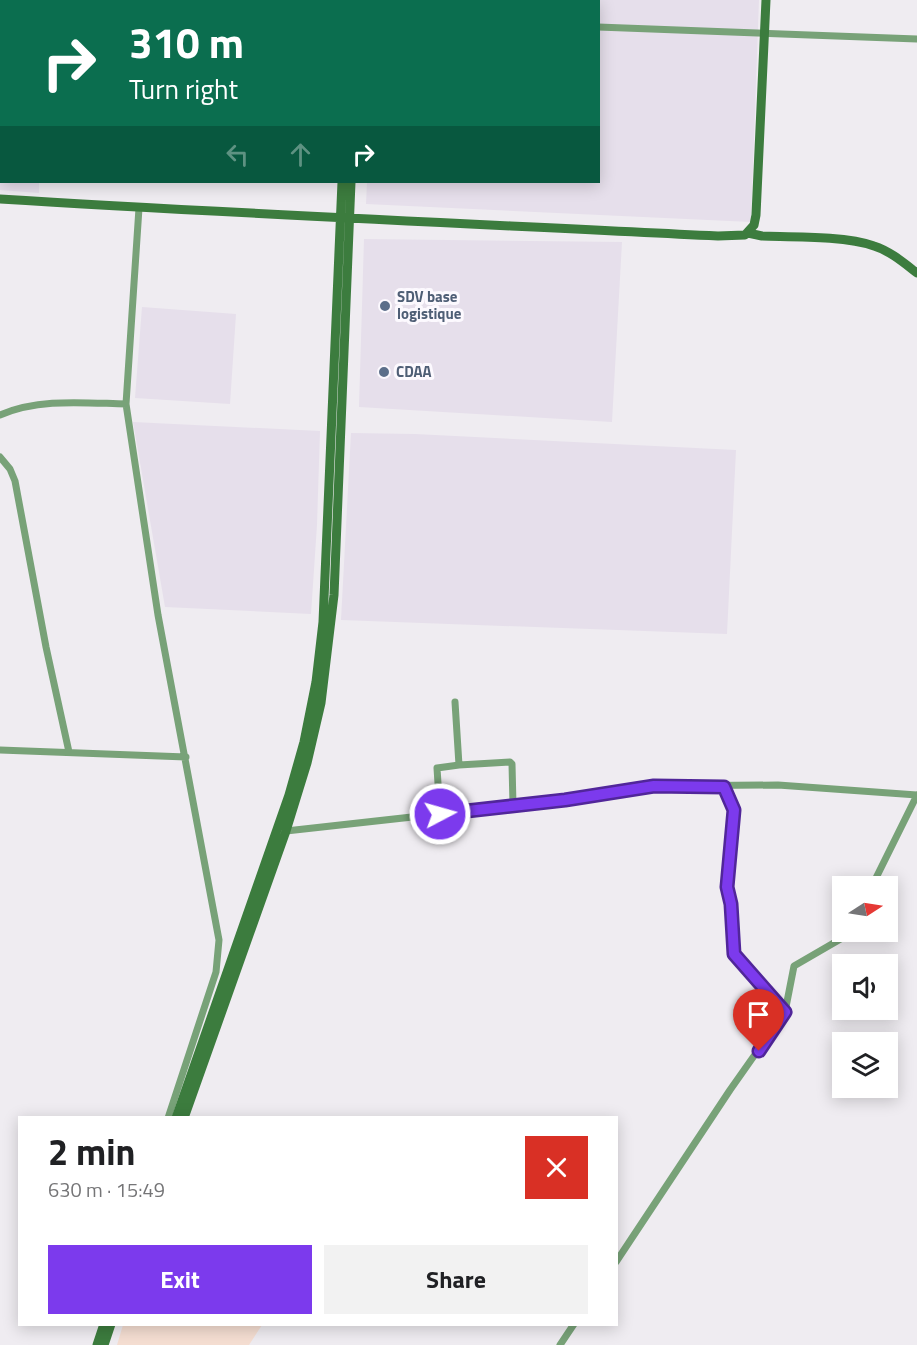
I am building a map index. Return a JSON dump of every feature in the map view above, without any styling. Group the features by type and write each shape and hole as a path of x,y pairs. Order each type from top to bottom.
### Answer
{"street":[{"path":"748,233 754,225 756,215 766,0"},
{"path":"600,27 917,39"},
{"path":"185,1116 286,831 307,762 321,703 332,623 345,218 342,183"},
{"path":"177,1116 289,795 304,742 316,682 325,593 345,218 351,183"},
{"path":"0,200 718,236 739,236 748,233 762,236 852,241 874,246 894,256 917,273"},
{"path":"139,208 126,404 158,615 218,925 219,956 216,972 169,1116"},
{"path":"0,416 14,409 40,404 126,404"},
{"path":"0,458 10,469 15,481 46,647 69,752"},
{"path":"455,702 459,765"},
{"path":"0,750 186,757"},
{"path":"440,814 437,768 459,765 510,762 512,764 513,806"},
{"path":"286,831 565,800 654,786 778,785 917,795 878,876"},
{"path":"724,787 734,810 727,887 731,904 734,954 785,1012"},
{"path":"618,1259 657,1199 671,1183 730,1090 785,1012 794,966 834,942"},
{"path":"97,1345 103,1326"},
{"path":"104,1345 110,1326"},
{"path":"560,1345 573,1326"}],"shaded area":[{"path":"600,0 759,0 751,222 366,204 367,183 600,183"},
{"path":"0,183 39,183 39,193 0,190"},
{"path":"364,239 622,242 612,422 359,407"},
{"path":"142,307 236,314 230,404 135,398"},
{"path":"133,422 320,431 311,614 165,607"},
{"path":"351,433 415,434 736,450 727,634 341,620"},
{"path":"122,1326 261,1326 249,1345 117,1345"}],"place":[{"name":"SDV base logistique","path":"385,306"},
{"name":"CDAA","path":"384,372"}],"route":[{"path":"440,814 565,800 654,786 724,787 734,810 727,887 731,904 734,954 785,1012 759,1051"}]}
